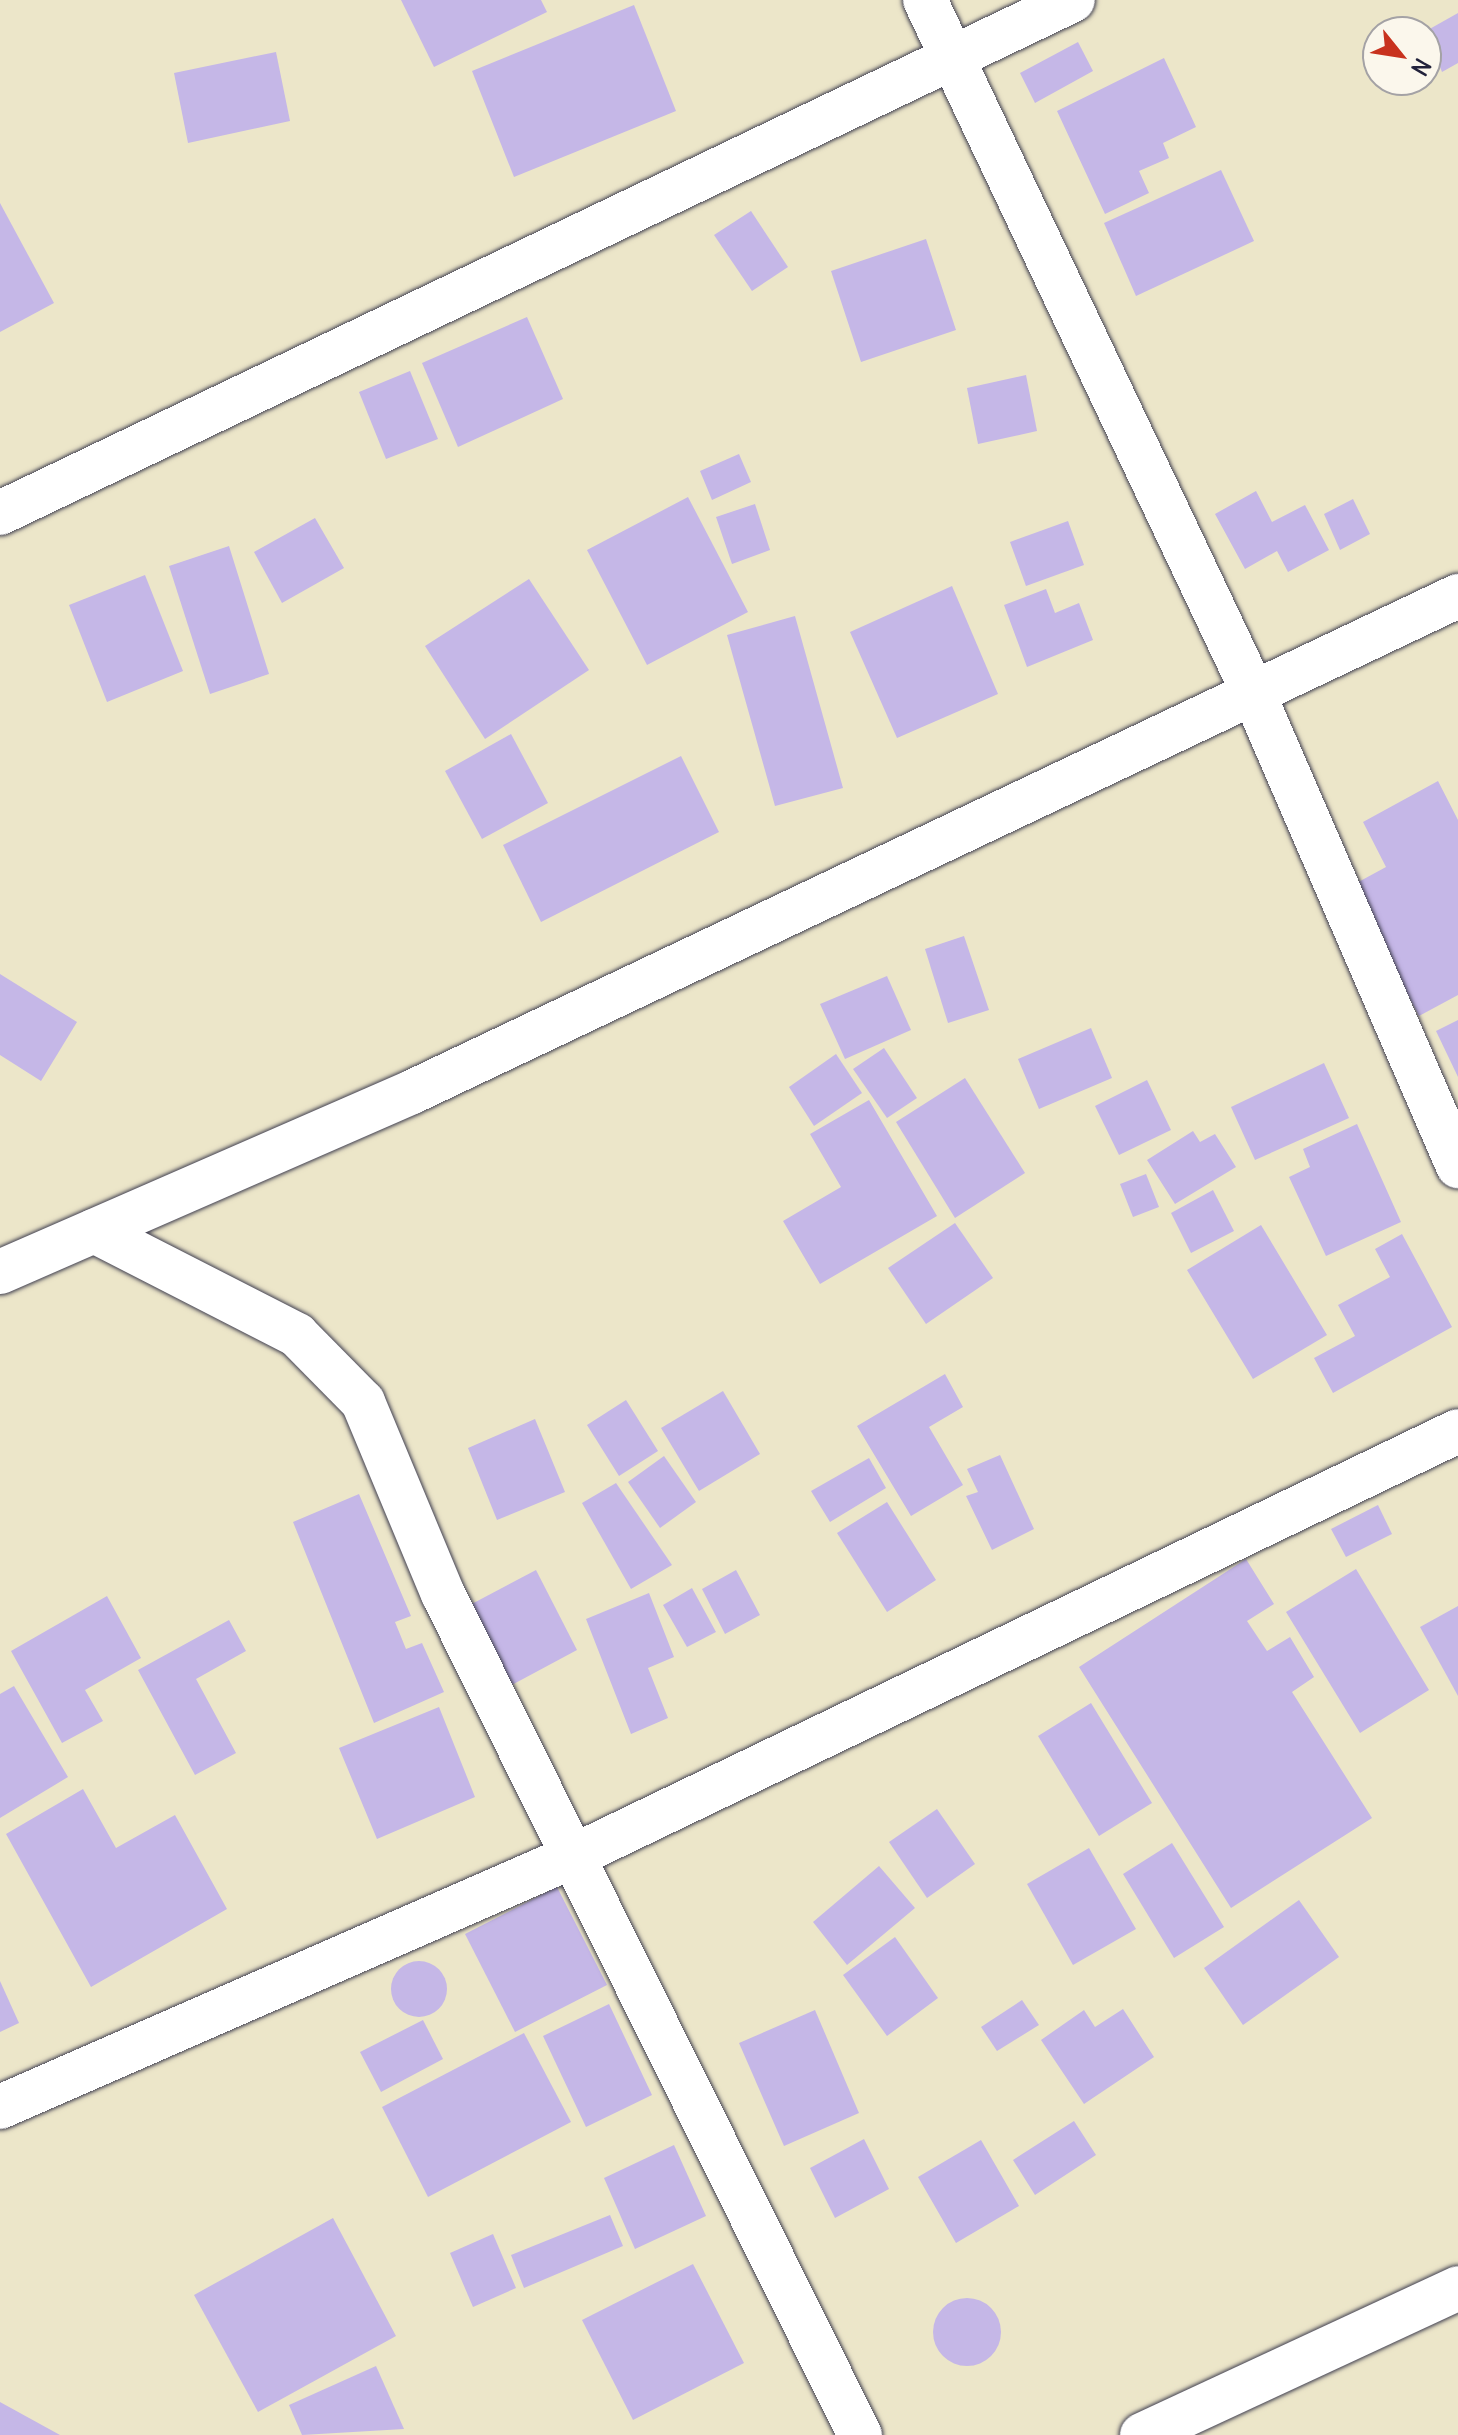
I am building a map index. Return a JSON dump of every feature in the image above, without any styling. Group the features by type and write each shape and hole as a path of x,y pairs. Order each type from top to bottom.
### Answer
{"street":[{"path":"925,0 1252,690 1458,1166"},
{"path":"0,513 1073,0"},
{"path":"0,1272 412,1092 1252,690 1458,596"},
{"path":"94,1231 297,1335 363,1402 443,1594 578,1854 860,2435"},
{"path":"0,2107 578,1854 1458,1431"},
{"path":"1142,2435 1458,2288"}],"building":[{"path":"401,0 541,0 547,12 434,67"},
{"path":"634,5 676,111 514,177 472,71"},
{"path":"1458,13 1458,63 1442,72 1442,22"},
{"path":"1078,42 1093,71 1035,103 1020,73"},
{"path":"276,52 290,121 188,143 174,73"},
{"path":"1164,58 1196,127 1163,143 1169,158 1139,171 1149,193 1105,214 1057,111"},
{"path":"1221,170 1254,241 1136,296 1104,223"},
{"path":"0,203 54,303 0,332"},
{"path":"751,211 788,267 752,291 714,235"},
{"path":"926,239 956,330 861,362 831,271"},
{"path":"527,317 563,399 458,447 422,363"},
{"path":"410,371 438,439 386,459 359,392"},
{"path":"1026,375 1037,431 978,444 967,388"},
{"path":"739,454 751,482 712,500 700,471"},
{"path":"1256,491 1272,522 1305,505 1329,550 1288,572 1277,551 1245,569 1215,514"},
{"path":"688,497 748,612 647,665 587,550"},
{"path":"1353,499 1370,534 1340,550 1324,514"},
{"path":"755,504 770,550 732,564 716,517"},
{"path":"315,518 344,568 282,603 254,552"},
{"path":"1068,521 1084,565 1026,586 1010,542"},
{"path":"229,546 269,674 210,694 169,566"},
{"path":"145,575 183,671 107,702 69,605"},
{"path":"529,579 589,670 485,739 425,646"},
{"path":"952,586 998,694 897,738 850,632"},
{"path":"1046,589 1055,613 1079,603 1093,640 1027,667 1004,605"},
{"path":"795,616 843,788 775,806 727,635"},
{"path":"511,734 548,803 482,839 445,771"},
{"path":"681,756 719,832 541,922 503,845"},
{"path":"1438,781 1458,820 1458,995 1419,1016 1351,886 1386,867 1363,822"},
{"path":"964,936 989,1010 948,1023 925,949"},
{"path":"0,974 77,1022 41,1081 0,1055"},
{"path":"887,976 911,1030 845,1059 820,1004"},
{"path":"1458,1020 1458,1077 1436,1031"},
{"path":"1091,1028 1112,1078 1039,1109 1018,1059"},
{"path":"884,1048 917,1098 887,1118 853,1069"},
{"path":"836,1054 862,1093 814,1126 789,1087"},
{"path":"1324,1063 1349,1118 1255,1160 1231,1107"},
{"path":"965,1078 1025,1173 955,1218 896,1122"},
{"path":"1147,1080 1171,1130 1119,1155 1095,1106"},
{"path":"869,1100 937,1216 820,1284 783,1221 841,1187 810,1134"},
{"path":"1357,1124 1401,1222 1326,1256 1289,1177 1310,1167 1303,1149"},
{"path":"1193,1131 1200,1142 1215,1134 1236,1167 1175,1204 1147,1160"},
{"path":"1146,1174 1159,1207 1133,1217 1120,1184"},
{"path":"1213,1190 1234,1231 1191,1253 1171,1213"},
{"path":"955,1223 993,1278 926,1324 888,1268"},
{"path":"1261,1225 1327,1335 1253,1379 1187,1270"},
{"path":"1402,1234 1452,1327 1333,1393 1314,1358 1355,1336 1338,1305 1390,1277 1375,1249"},
{"path":"945,1374 963,1407 929,1427 963,1485 911,1516 857,1426"},
{"path":"723,1391 760,1454 699,1491 661,1428"},
{"path":"626,1400 658,1451 619,1476 587,1425"},
{"path":"535,1419 565,1492 497,1520 468,1448"},
{"path":"1000,1455 1034,1529 992,1550 966,1496 978,1492 967,1469"},
{"path":"664,1456 696,1502 660,1528 628,1482"},
{"path":"869,1458 886,1488 830,1522 811,1491"},
{"path":"616,1483 672,1565 631,1589 582,1503"},
{"path":"359,1494 411,1616 395,1622 406,1649 422,1643 444,1692 374,1723 293,1522"},
{"path":"887,1502 936,1580 887,1612 837,1533"},
{"path":"1378,1505 1392,1534 1346,1557 1331,1529"},
{"path":"1246,1559 1274,1604 1247,1621 1267,1651 1290,1637 1314,1677 1292,1692 1372,1818 1231,1908 1079,1667"},
{"path":"1356,1569 1429,1690 1360,1733 1286,1612"},
{"path":"536,1570 577,1650 508,1687 466,1607"},
{"path":"736,1570 760,1615 725,1634 702,1589"},
{"path":"692,1588 716,1632 687,1647 663,1605"},
{"path":"649,1593 674,1657 648,1668 668,1718 631,1734 586,1619"},
{"path":"107,1596 141,1658 85,1690 103,1721 62,1743 11,1651"},
{"path":"1458,1606 1458,1696 1420,1627"},
{"path":"229,1620 246,1651 196,1679 236,1753 195,1775 138,1670"},
{"path":"14,1686 68,1777 0,1818 0,1694"},
{"path":"1091,1703 1152,1803 1099,1836 1038,1736"},
{"path":"439,1707 475,1797 377,1839 339,1748"},
{"path":"83,1789 116,1848 175,1815 227,1909 91,1987 6,1834"},
{"path":"937,1809 975,1864 927,1898 889,1842"},
{"path":"1172,1843 1224,1927 1174,1958 1123,1874"},
{"path":"1089,1848 1136,1929 1073,1965 1027,1884"},
{"path":"879,1866 915,1908 847,1965 813,1922"},
{"path":"557,1887 607,1985 515,2032 465,1934"},
{"path":"1299,1900 1339,1957 1243,2025 1204,1968"},
{"path":"895,1937 938,1998 887,2036 843,1975"},
{"path":"419,1961 439,1969 447,1989 439,2009 419,2017 399,2009 391,1989 399,1969"},
{"path":"0,1981 19,2023 0,2032"},
{"path":"1022,2000 1039,2025 997,2051 981,2027"},
{"path":"609,2004 652,2095 586,2127 543,2036"},
{"path":"1123,2009 1154,2057 1084,2104 1041,2040 1084,2010 1095,2027"},
{"path":"815,2010 859,2113 784,2146 739,2043"},
{"path":"423,2020 443,2059 381,2092 360,2052"},
{"path":"524,2033 571,2122 428,2197 382,2107"},
{"path":"1074,2121 1096,2155 1035,2195 1013,2160"},
{"path":"864,2139 889,2189 835,2218 810,2168"},
{"path":"981,2140 1019,2206 956,2243 918,2177"},
{"path":"674,2145 706,2216 635,2249 604,2178"},
{"path":"610,2215 623,2246 524,2288 511,2255"},
{"path":"333,2218 396,2336 258,2412 194,2295"},
{"path":"493,2234 516,2288 473,2307 450,2253"},
{"path":"693,2264 744,2363 633,2420 582,2320"},
{"path":"967,2298 991,2308 1001,2332 991,2356 967,2366 943,2356 933,2332 943,2308"},
{"path":"376,2366 404,2429 302,2435 289,2405"},
{"path":"0,2402 60,2435 0,2435"}]}
